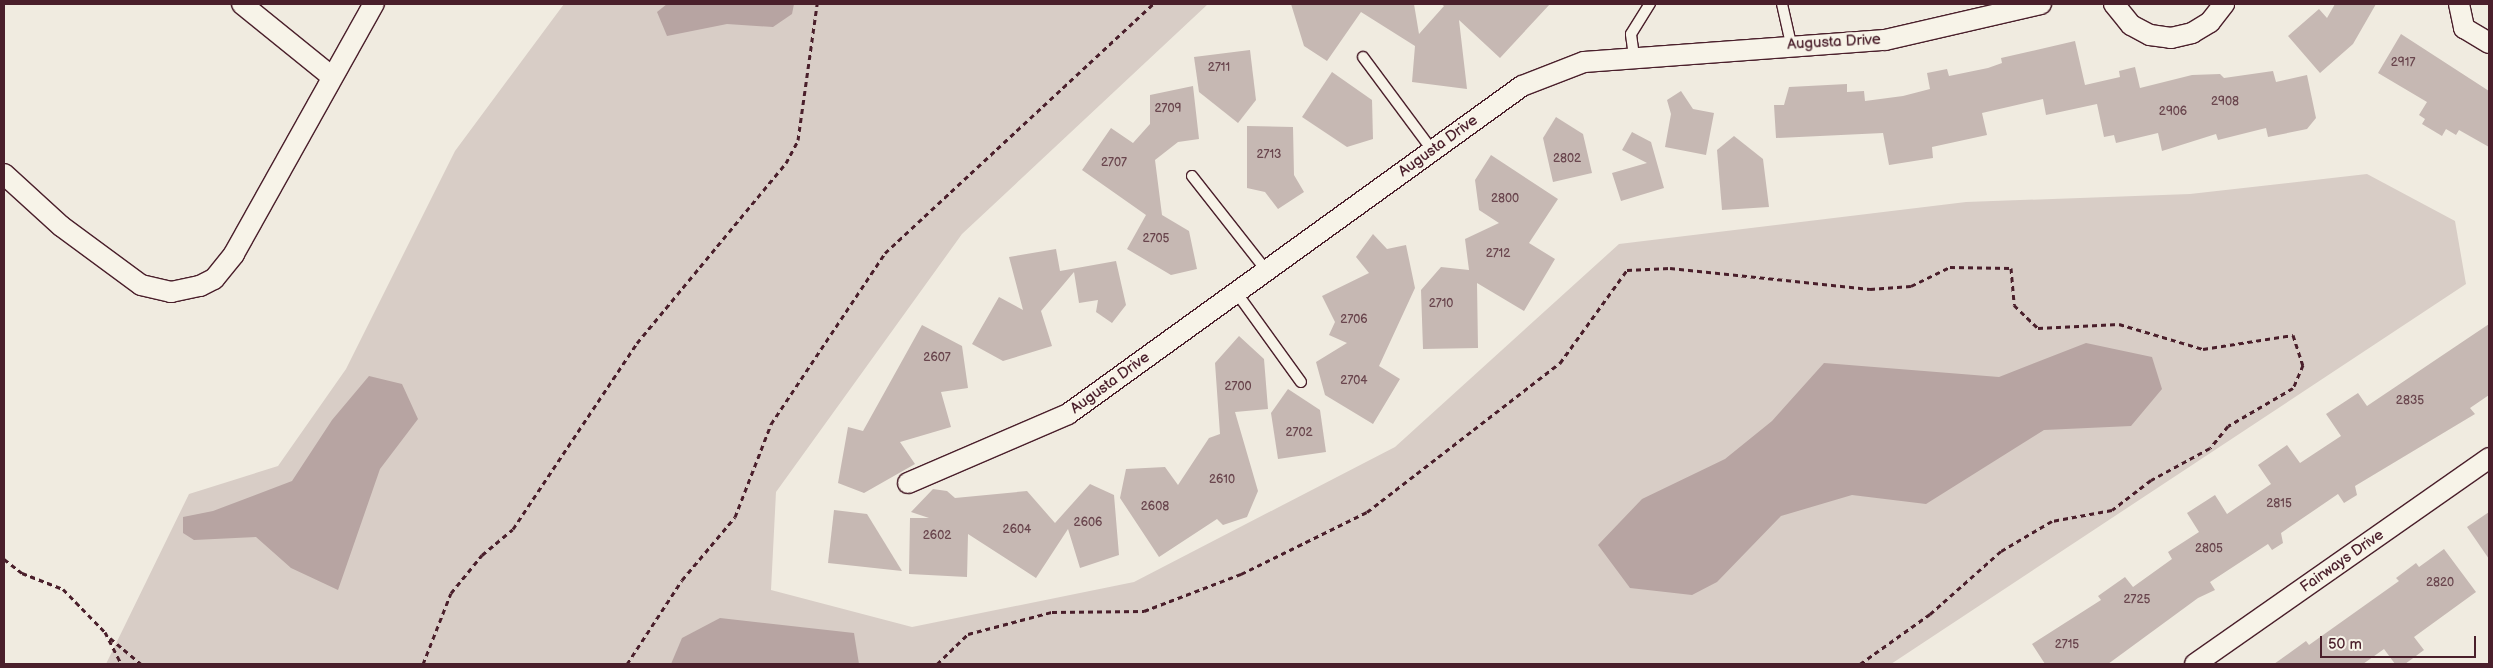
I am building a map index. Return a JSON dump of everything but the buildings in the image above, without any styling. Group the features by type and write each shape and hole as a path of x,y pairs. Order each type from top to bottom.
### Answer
{"street":[{"path":"242,4 331,76"},
{"path":"4,174 61,226 129,278 154,289 184,291 214,279 225,267 331,76 374,4"},
{"name":"Augusta Drive","path":"908,483 1068,414 1522,86 1584,62 1634,56 1791,44 1885,40 2041,4"},
{"path":"2114,4 2131,25 2150,35 2171,38 2192,33 2210,22 2224,4"},
{"path":"2459,4 2464,28 2489,43"},
{"name":"Fairways Drive","path":"2195,664 2489,458"}],"lane":[{"path":"1634,56 1631,34 1650,4"},
{"path":"1782,4 1791,44"},
{"path":"1362,56 1432,150"},
{"path":"1192,176 1266,270"},
{"path":"1236,292 1301,382"}],"path":[{"path":"424,664 451,593 482,555 513,529 637,343 786,163 798,140 817,4"},
{"path":"627,664 682,580 736,517 771,424 885,253 1154,4"},
{"path":"937,664 968,634 1052,612 1144,611 1242,574 1367,512 1560,364 1628,270 1670,268 1870,289 1911,286 1950,267 2011,268 2014,305 2038,328 2119,324 2203,349 2293,335 2303,365 2293,388 2228,426 2210,448 2151,480 2112,510 2052,521 2002,551 1930,614 1860,664"},
{"path":"4,559 22,573 62,589 108,636 140,664"},
{"path":"108,636 121,664"}],"shaded area":[{"path":"564,4 1208,4 962,234 776,492 771,590 912,627 1134,582 1395,447 1619,244 1966,202 2190,194 2367,174 2455,221 2466,284 1891,664 106,664 189,494 278,466 346,369 455,151"},
{"path":"667,4 794,4 792,14 773,27 727,24 667,36 657,12"},
{"path":"2086,343 2152,357 2162,389 2131,426 2044,430 1926,504 1852,495 1781,516 1717,582 1692,595 1630,588 1598,545 1642,499 1725,459 1772,421 1824,363 1999,377"},
{"path":"369,376 402,384 418,419 380,469 338,590 291,568 256,537 194,540 183,533 183,517 213,511 292,481 332,420"},
{"path":"720,618 854,633 859,664 671,664 682,638"}]}
